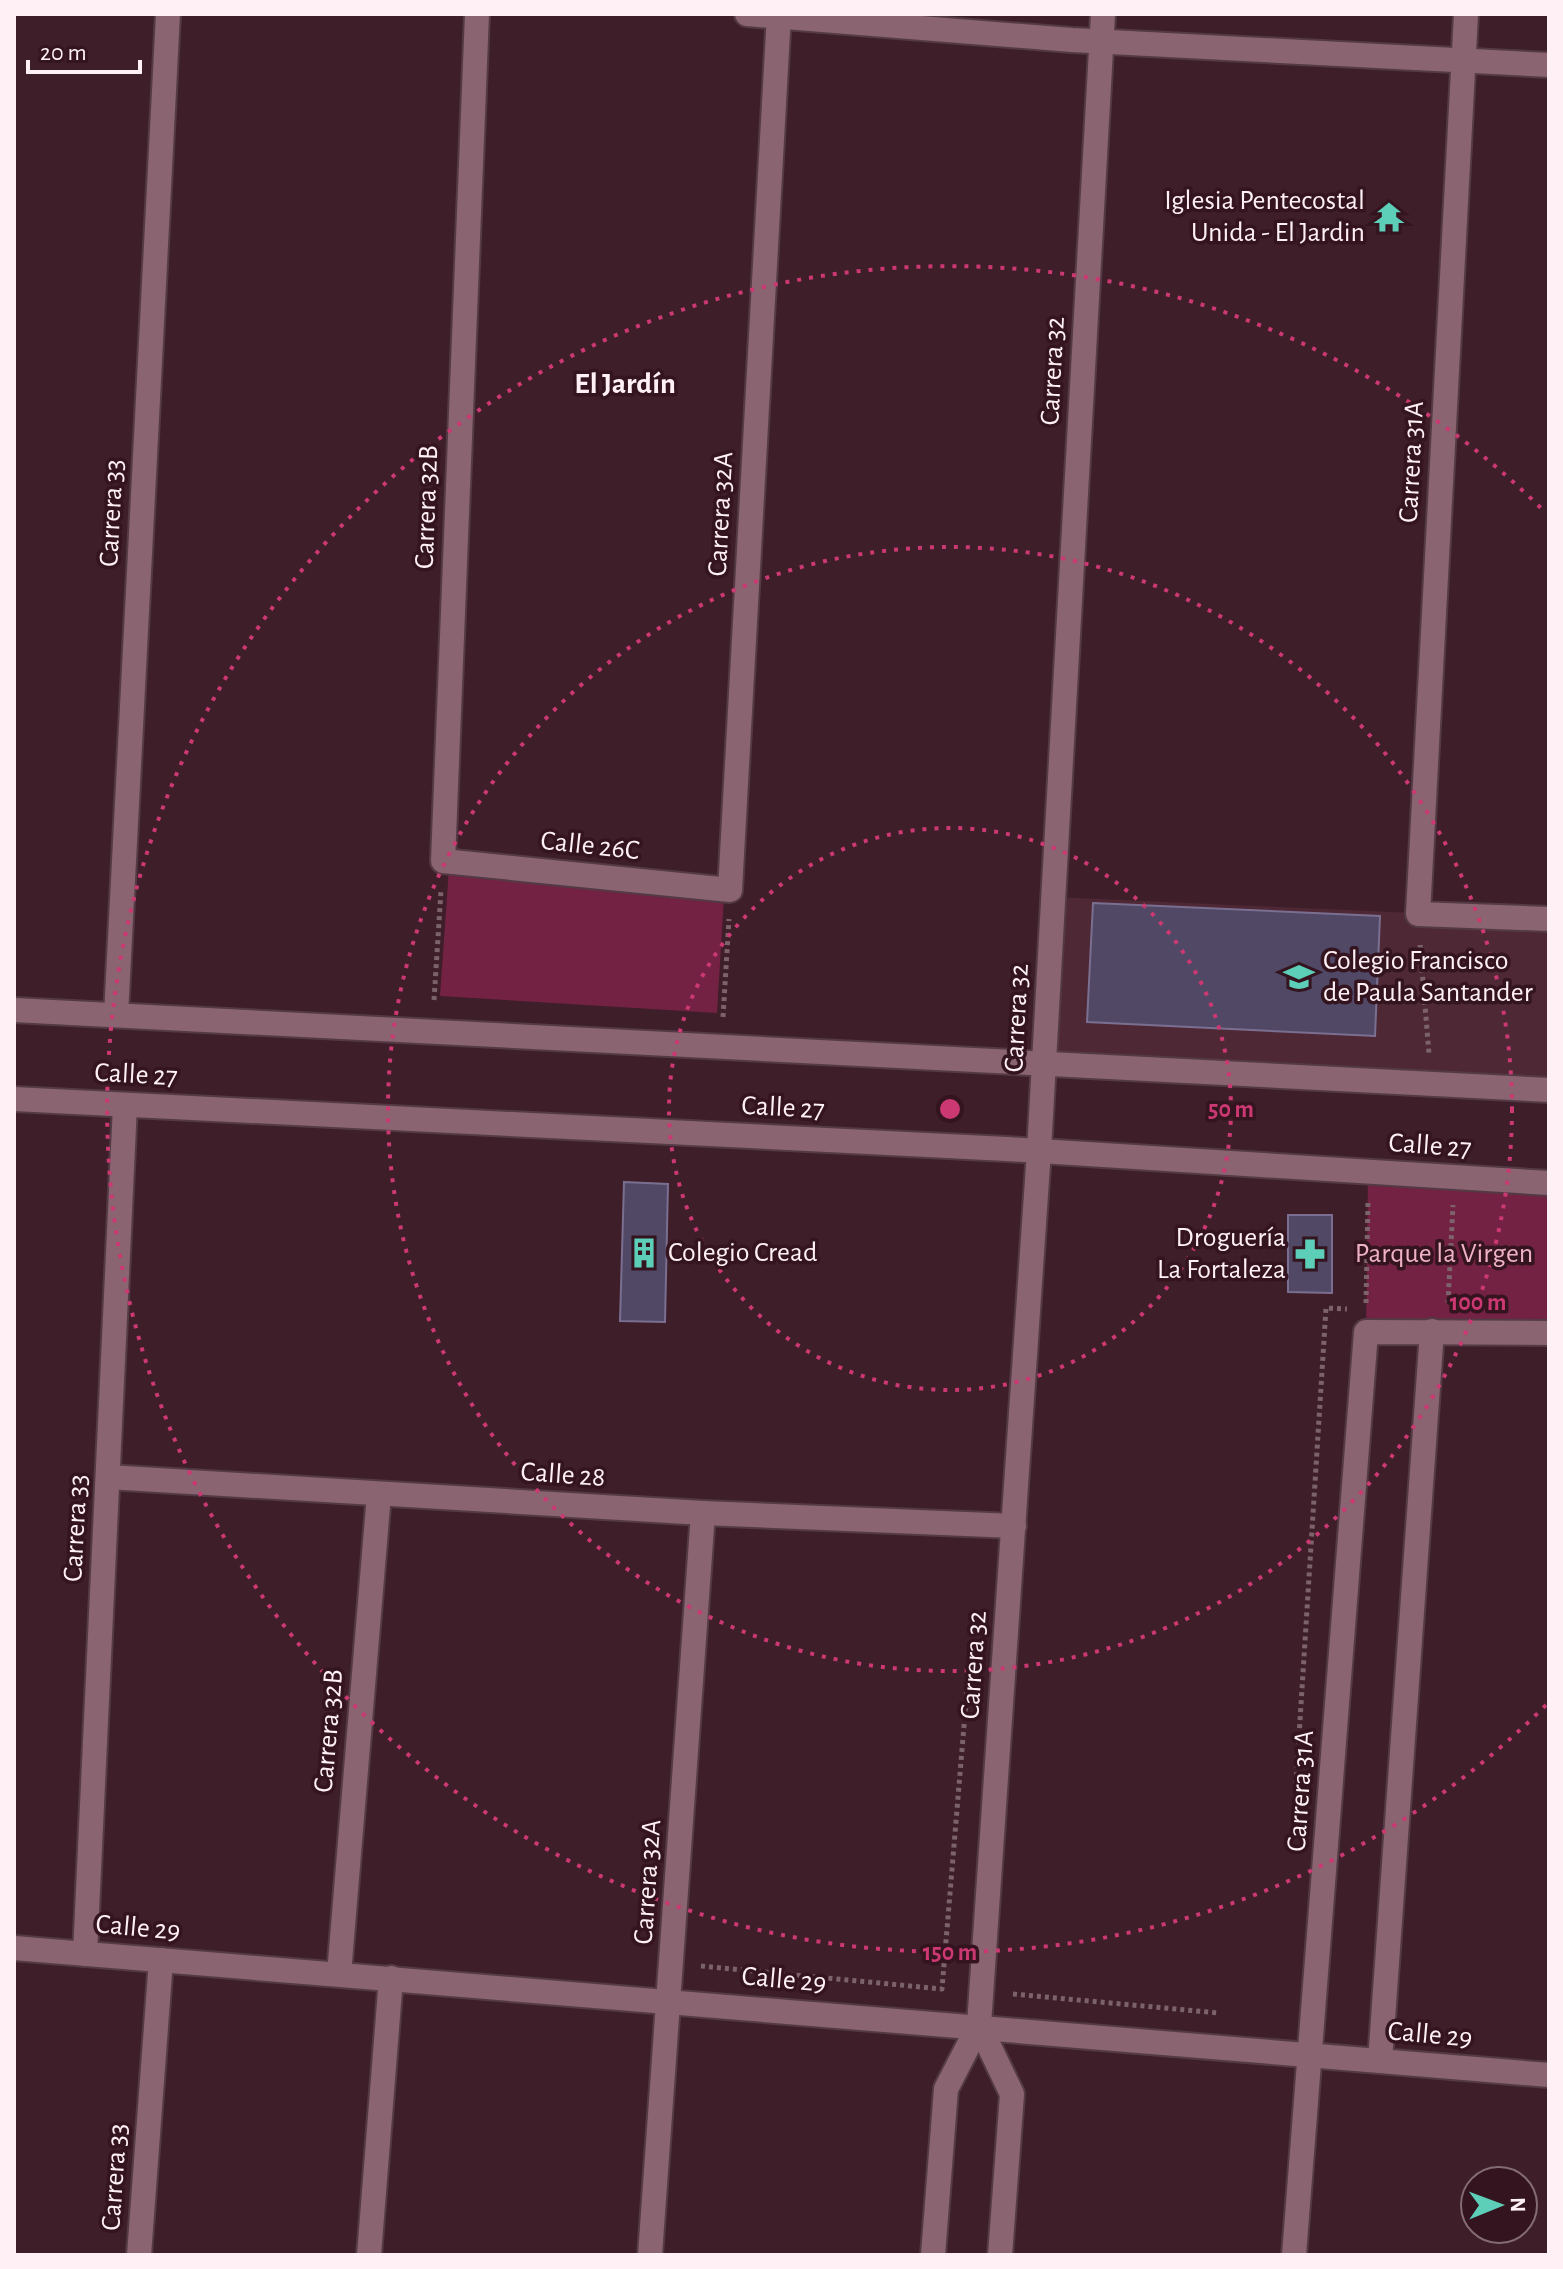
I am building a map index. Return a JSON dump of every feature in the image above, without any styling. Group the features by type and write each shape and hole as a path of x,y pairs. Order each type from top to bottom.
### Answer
{"street":[{"name":"Carrera 33","path":"116,1015 168,14"},
{"name":"Carrera 32B","path":"443,861 477,14"},
{"path":"747,14 1101,41 1549,65"},
{"name":"Carrera 32","path":"933,2255 946,2089 979,2025 1039,1151 1103,14"},
{"name":"Carrera 31A","path":"1418,914 1466,14"},
{"name":"Carrera 32A","path":"730,890 779,15"},
{"name":"Calle 26C","path":"443,861 730,890"},
{"path":"1418,914 1549,919"},
{"name":"Calle 27","path":"14,1010 1549,1090"},
{"name":"Calle 27","path":"14,1099 1039,1151 1549,1183"},
{"name":"Carrera 33","path":"85,1954 125,1105"},
{"path":"1366,1321 1439,1332 1549,1333"},
{"name":"Carrera 31A","path":"1294,2255 1366,1321"},
{"path":"1380,2061 1439,1332"},
{"name":"Calle 28","path":"108,1477 703,1513 1014,1526"},
{"name":"Carrera 32B","path":"339,1974 379,1494"},
{"name":"Carrera 32A","path":"650,2255 703,1513"},
{"name":"Calle 29","path":"14,1948 979,2025 1041,2035 1549,2075"},
{"name":"Carrera 33","path":"139,2255 161,1960"},
{"path":"369,2255 391,1978"},
{"name":"Carrera 32","path":"979,2025 1012,2094 1000,2255"}],"path":[{"path":"434,1001 443,861"},
{"path":"723,1018 730,890"},
{"path":"1418,914 1429,1055"},
{"path":"1294,1814 1326,1308 1366,1321 1368,1172"},
{"path":"1439,1332 1454,1177"},
{"path":"673,1963 942,1989 969,1664"},
{"path":"1013,1994 1234,2015"}],"shaded area":[{"name":"Colegio Francisco de Paula Santander","path":"1054,897 1549,919 1549,1090 1044,1063"}],"green space":[{"path":"449,868 724,897 717,1013 440,996"},
{"name":"Parque la Virgen","path":"1368,1172 1549,1183 1549,1333 1366,1332"}],"building":[{"path":"1093,903 1380,916 1375,1036 1087,1022"},
{"name":"Colegio Cread","path":"624,1182 668,1184 665,1322 620,1321"},
{"name":"Droguería La Fortaleza","path":"1288,1215 1332,1215 1332,1293 1288,1292"}],"place":[{"name":"Iglesia Pentecostal Unida - El Jardin","path":"1389,217"},
{"name":"Colegio Francisco de Paula Santander","path":"1299,977"},
{"name":"Colegio Cread","path":"644,1253"},
{"name":"Droguería La Fortaleza","path":"1310,1254"}],"district":[{"name":"El Jardín","path":"625,384"}]}
